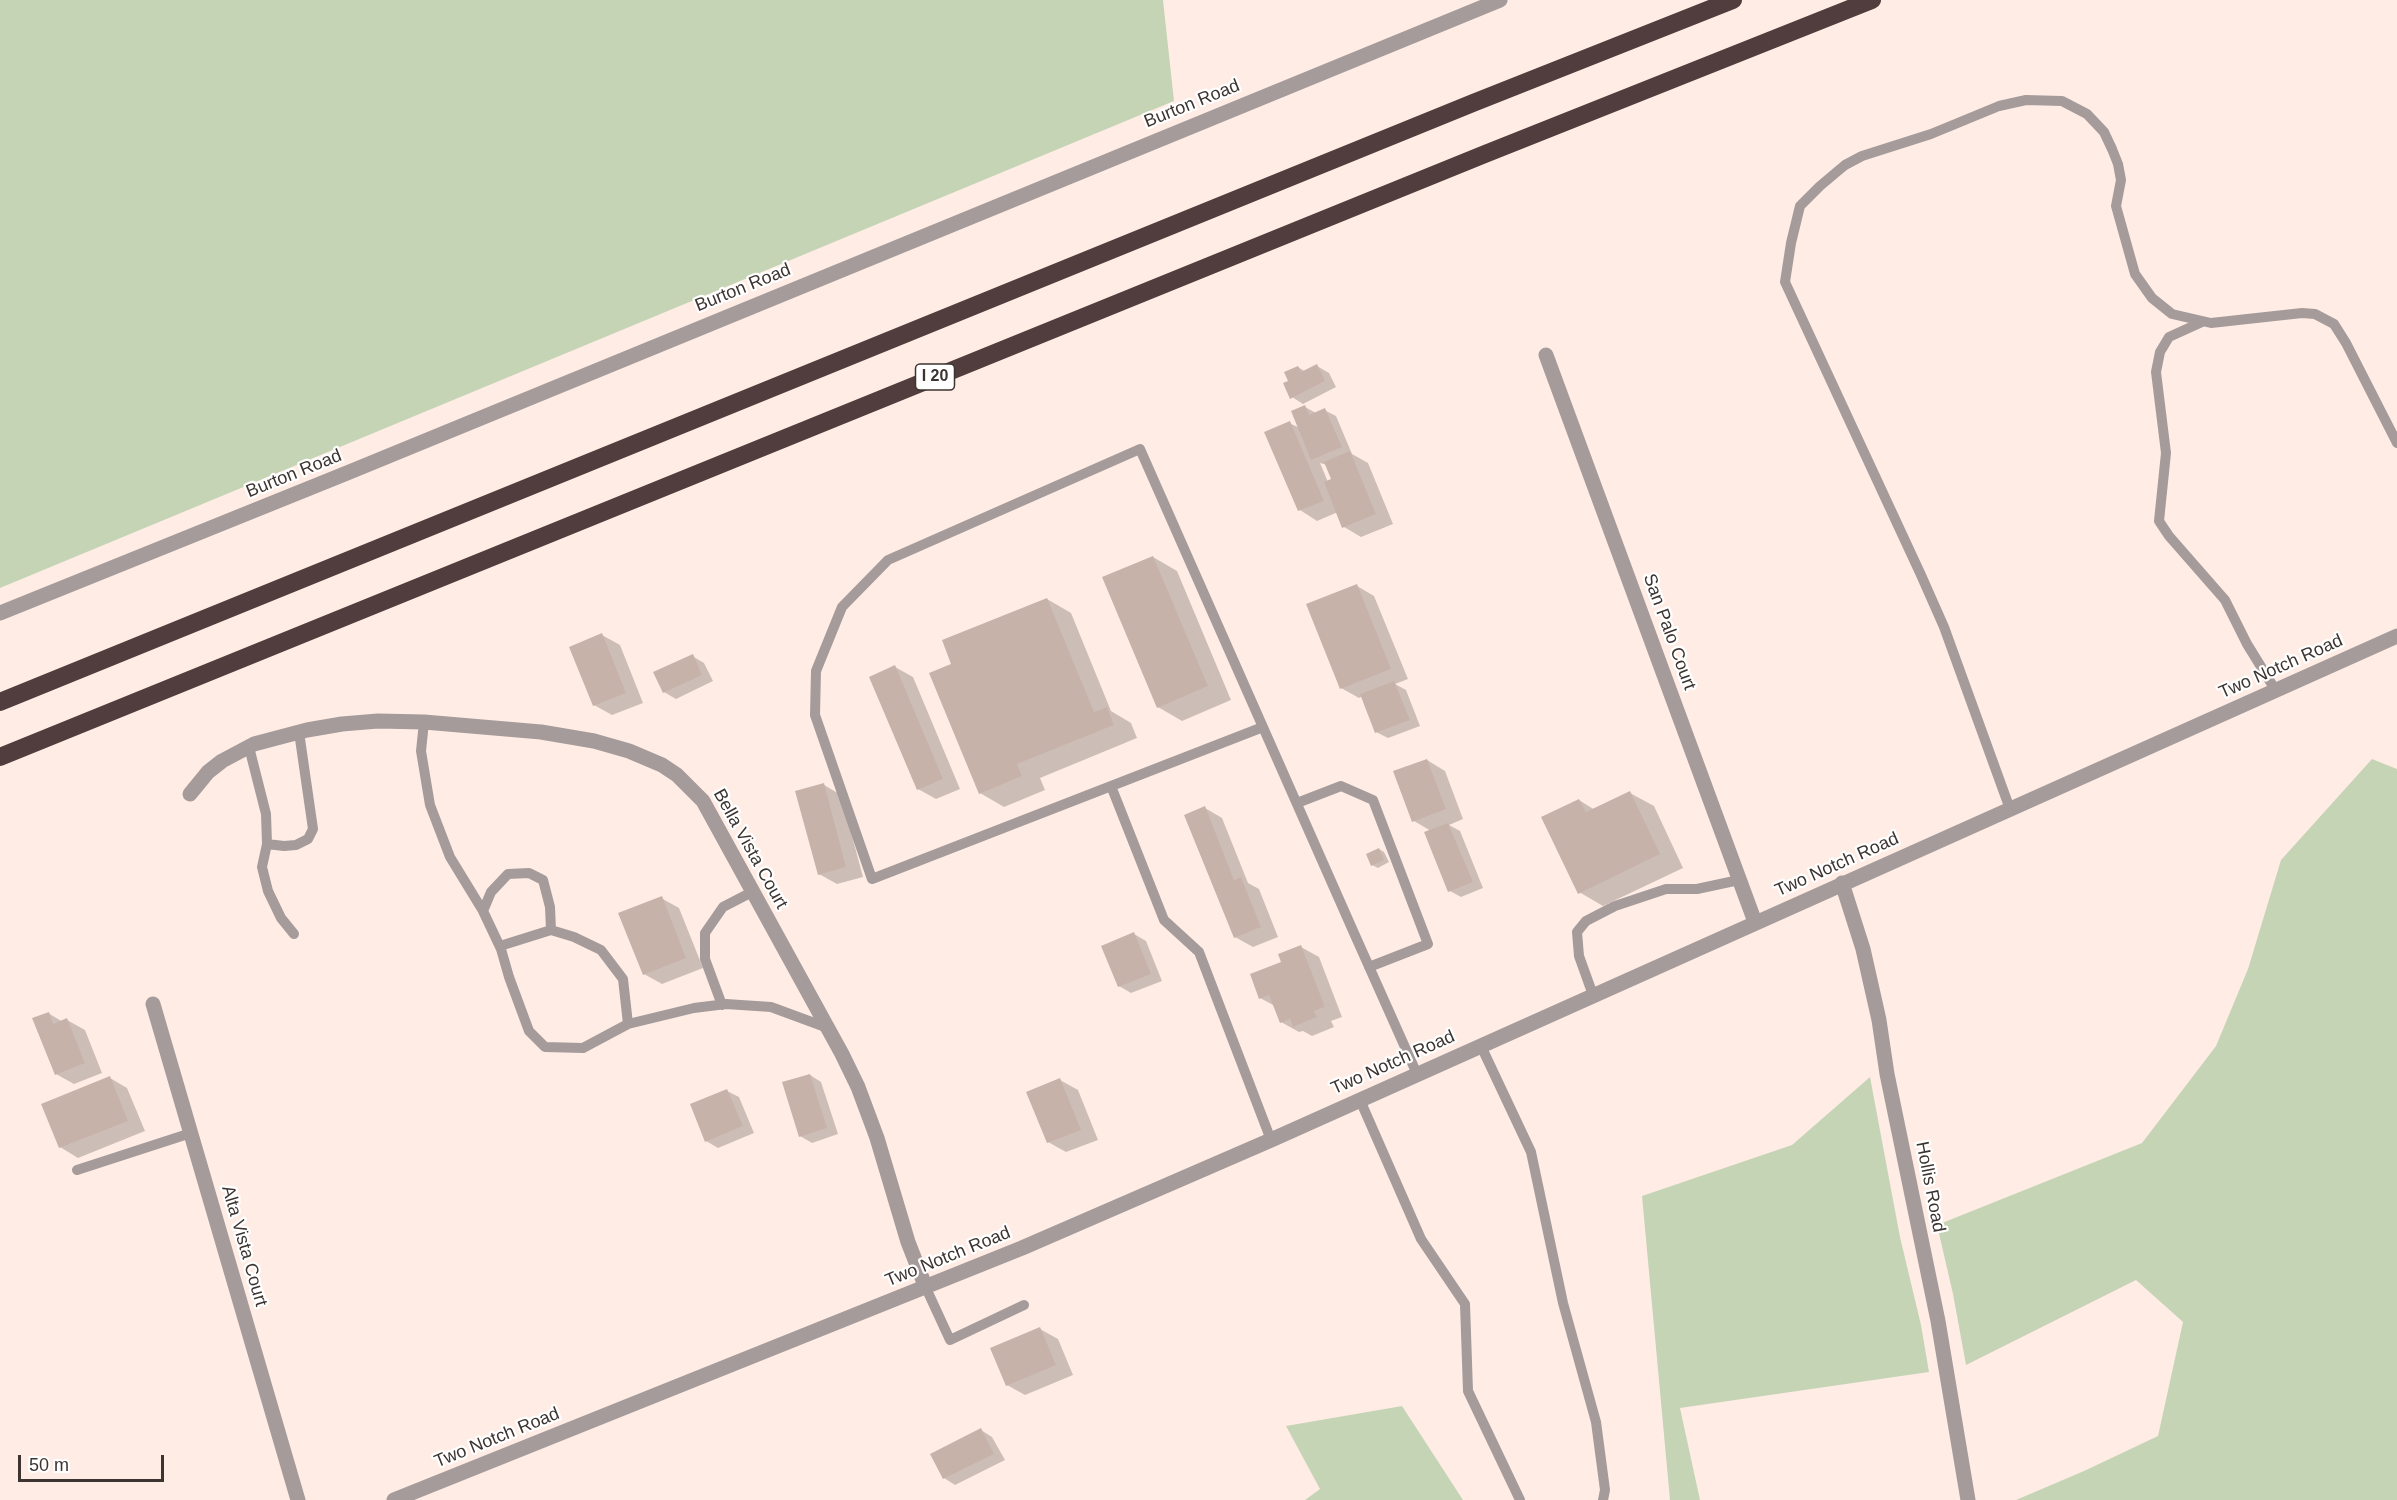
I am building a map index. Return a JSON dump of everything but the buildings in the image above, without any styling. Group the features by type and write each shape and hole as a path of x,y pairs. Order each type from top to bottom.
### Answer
{"highway":[{"path":"0,702 1473,103 1733,0"},
{"name":"I 20","path":"0,757 1485,154 1872,0"}],"street":[{"name":"Burton Road","path":"0,613 348,473 1500,0"},
{"name":"San Palo Court","path":"1546,355 1755,922"},
{"name":"Two Notch Road","path":"394,1500 927,1288 1271,1140 2397,636"},
{"name":"Bella Vista Court","path":"189,794 208,772 222,761 249,747 300,732 342,724 378,721 424,722 541,732 594,741 629,751 662,765 691,787 703,801 858,1087 877,1138 908,1242 927,1288"},
{"name":"Hollis Road","path":"1842,884 1863,949 1879,1020 1887,1074 1938,1322 1968,1500"},
{"name":"Alta Vista Court","path":"153,1004 298,1500"}],"lane":[{"path":"2010,809 1939,617 1785,282 1800,206 1845,165 1862,156 1930,134 1999,106 2026,100 2062,101 2087,114 2104,132 2118,164 2121,180 2116,206 2135,274 2152,298 2172,314 2203,322 2315,314 2334,324 2397,443"},
{"path":"2203,322 2169,337 2160,352 2156,372 2166,453 2159,521 2169,536 2225,600 2247,644 2276,691"},
{"path":"1263,727 872,879 815,715 816,671 842,607 888,560 1140,449 1417,1074"},
{"path":"424,722 421,752 430,805 450,857 483,911 500,946 529,1031 545,1047 583,1048 628,1024 694,1008 722,1005 771,1007 828,1028"},
{"path":"267,844 296,845 308,838 313,829 300,732"},
{"path":"249,747 266,814 267,844 262,867 268,891 281,918 294,934"},
{"path":"1111,786 1164,920 1199,952 1271,1140"},
{"path":"1297,803 1341,786 1373,800 1428,944 1369,967"},
{"path":"483,911 491,892 508,874 529,873 543,880 550,907 551,930"},
{"path":"1593,995 1579,956 1577,932 1586,921 1615,906 1666,889 1697,889 1739,880"},
{"path":"722,1005 705,960 705,933 723,907 752,892"},
{"path":"500,946 551,930 574,937 601,950 624,979 628,1024"},
{"path":"1481,1046 1531,1152 1563,1303 1596,1422 1605,1490 1603,1500"},
{"path":"1360,1100 1421,1239 1464,1304 1468,1391 1520,1500"},
{"path":"77,1170 191,1132"},
{"path":"927,1288 950,1340 1023,1305"}],"green space":[{"path":"0,0 1163,0 1174,101 0,588"},
{"path":"2372,759 2397,769 2397,1500 2016,1500 2158,1436 2183,1322 2136,1280 1966,1365 1937,1225 2142,1143 2216,1046 2248,969 2281,860"},
{"path":"1870,1077 1900,1237 1921,1325 1929,1372 1680,1408 1700,1500 1670,1500 1642,1196 1792,1145"},
{"path":"1402,1406 1463,1500 1305,1500 1320,1489 1286,1426"}]}
